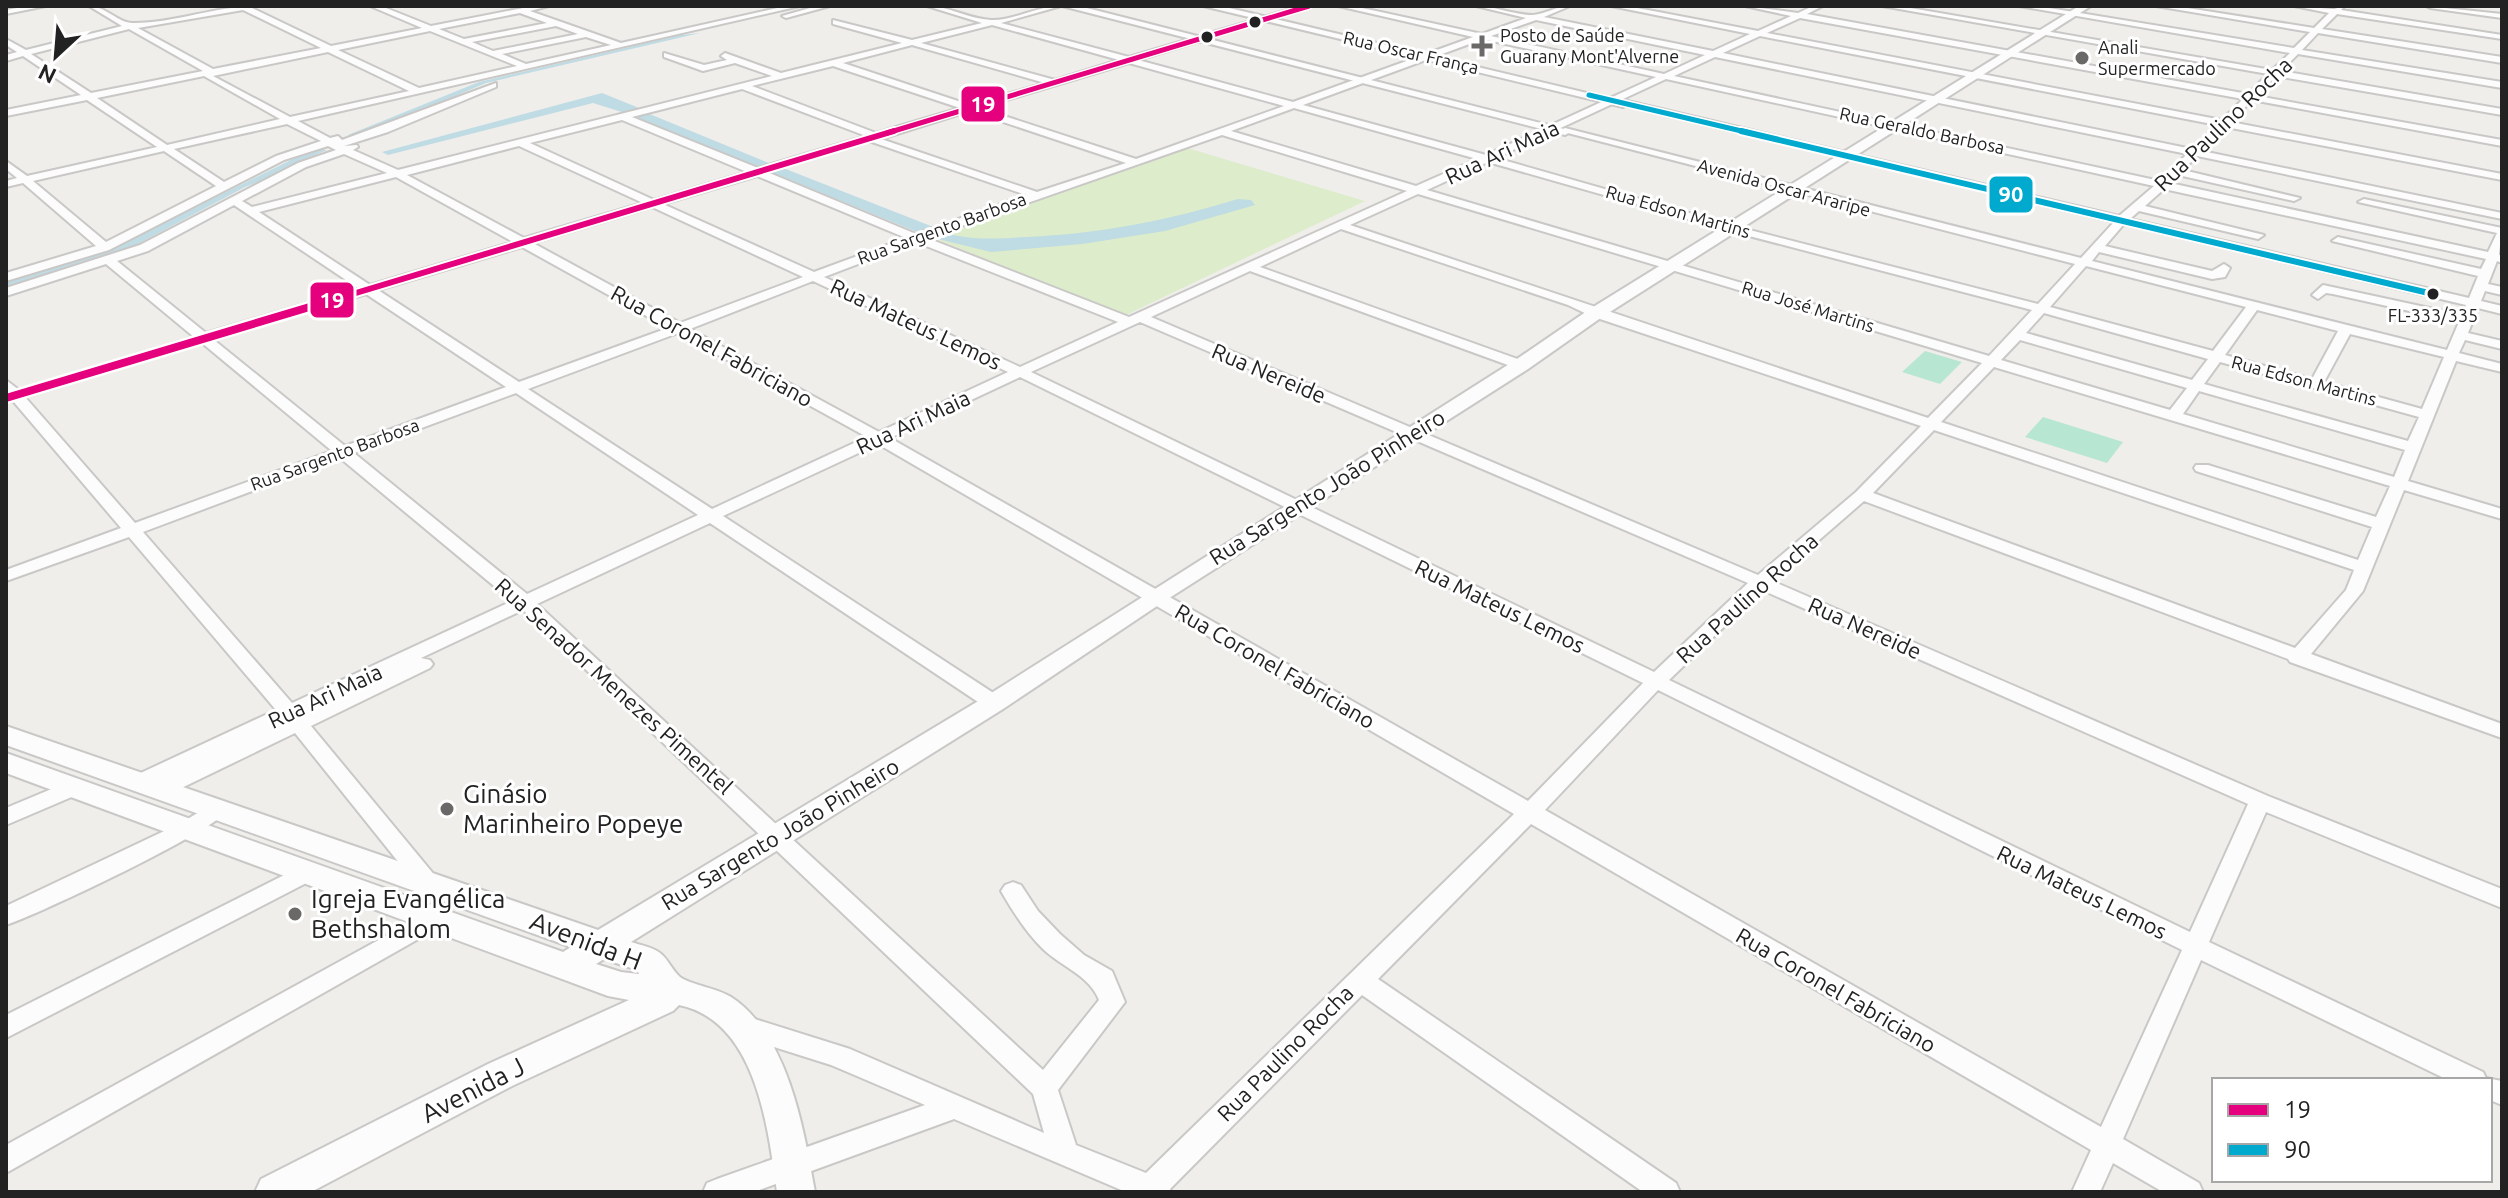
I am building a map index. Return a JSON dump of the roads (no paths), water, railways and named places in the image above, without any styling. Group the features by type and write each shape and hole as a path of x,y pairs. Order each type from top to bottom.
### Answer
{"street":[{"path":"6,12 42,6"},
{"name":"Rua Coronel Fabriciano","path":"93,6 211,73 223,74 307,117 344,145"},
{"path":"6,58 14,46 123,24 184,7 201,6"},
{"path":"374,6 526,67"},
{"path":"6,113 545,6"},
{"path":"6,184 621,46 705,32 796,6"},
{"path":"6,292 144,248 344,145 496,84 705,32 826,6"},
{"name":"Rua Edson Martins","path":"931,6 1734,229 2427,415"},
{"path":"251,211 1057,6"},
{"name":"Avenida Oscar Araripe","path":"1067,6 2502,368"},
{"name":"Rua Oscar França","path":"1208,6 2502,310"},
{"path":"428,883 133,529 9,392 204,341 369,288 1309,6"},
{"name":"Rua Geraldo Barbosa","path":"1342,6 1897,126 2168,178 2498,258"},
{"path":"1480,6 2502,216"},
{"name":"Rua Sargento Barbosa","path":"6,576 921,237 1566,6"},
{"path":"1615,6 2502,177"},
{"path":"1749,6 1809,13 2502,143"},
{"name":"Rua Ari Maia","path":"150,785 1141,320 1348,228 1809,13 1835,6"},
{"path":"1886,6 2502,112"},
{"path":"2023,6 2502,85"},
{"name":"Rua Sargento João Pinheiro","path":"566,966 994,703 1155,597 1516,369 1596,313 1674,267 1846,155 1940,100 2086,6"},
{"path":"2160,6 2502,60"},
{"path":"2298,6 2338,9 2502,37"},
{"path":"2430,6 2502,16"},
{"path":"61,33 246,7 419,92"},
{"path":"526,8 555,23 621,46"},
{"name":"Rua Paulino Rocha","path":"1154,1190 1655,682 1760,582 1862,495 2041,310 2120,222 2338,9"},
{"path":"836,22 1053,82"},
{"path":"461,42 555,23"},
{"path":"491,54 586,34"},
{"path":"14,46 224,187"},
{"path":"715,53 783,77"},
{"path":"667,55 703,68 736,60"},
{"path":"834,63 1134,162"},
{"name":"Rua Coronel Fabriciano","path":"211,73 208,77 398,174 885,442 2189,1192"},
{"path":"745,87 874,138 1036,195"},
{"name":"Rua Nereide","path":"624,117 759,170 1040,289 1141,320 1760,582 2260,801 2502,899"},
{"name":"Rua José Martins","path":"1219,131 2502,514"},
{"name":"Rua Mateus Lemos","path":"521,143 1299,505 2194,947 2470,1078"},
{"path":"6,277 105,247 280,158 344,145"},
{"path":"6,164 105,247"},
{"path":"2168,178 2294,198"},
{"path":"236,202 994,703"},
{"path":"2298,656 2354,591 2459,335 2483,280 2498,258 2502,233 2364,202"},
{"path":"2136,207 2258,235"},
{"path":"1348,228 2363,567"},
{"path":"2338,241 2483,280 2502,291"},
{"path":"2098,248 2212,275 2221,274 2224,268"},
{"name":"Rua Senador Menezes Pimentel","path":"110,261 531,607 777,836 1044,1088 1065,1155"},
{"path":"1252,271 1516,369"},
{"path":"2318,295 2323,289 2333,290 2466,320"},
{"path":"2173,417 2253,306"},
{"name":"Rua Ari Maia","path":"1027,376 1141,320"},
{"path":"2316,384 2346,329"},
{"path":"2017,335 2411,447"},
{"path":"2459,335 2502,345"},
{"path":"2202,468 2380,524"},
{"path":"1862,495 2502,731"},
{"path":"2298,656 2397,705 2502,743"},
{"name":"Rua Ari Maia","path":"150,785 293,718"},
{"name":"Avenida H","path":"6,735 648,961 672,991"},
{"name":"Avenida H","path":"6,763 620,986 672,991"},
{"path":"6,817 73,788"},
{"path":"2086,1192 2260,801"},
{"path":"6,916 187,830 218,809"},
{"path":"6,1027 306,873"},
{"path":"1013,891 1028,919 1086,969 1103,978 1112,1002 1104,1016 1044,1088"},
{"path":"6,1160 435,918"},
{"path":"1359,979 1666,1192"},
{"path":"672,991 695,995 714,1004 742,1026 762,1057 775,1091 794,1178"},
{"name":"Avenida J","path":"274,1192 500,1075 661,1001 672,991"},
{"path":"742,1026 831,1051 891,1074 1065,1155 1154,1190"},
{"path":"717,1192 794,1178 956,1106"}],"water":[{"path":"700,33 486,83 364,135 348,135 479,82"},
{"path":"602,93 644,110 628,114 593,103 388,155 382,152"},
{"path":"646,112 771,164 758,168 633,116"},
{"path":"315,148 327,150 290,166 293,168 245,187 136,245 6,288 6,279 133,238"},
{"path":"778,166 936,228 922,234 765,170"},
{"path":"1238,199 1251,200 1255,205 1165,231 1082,244 991,252 930,237 944,234 996,238 1081,233 1160,219"}],"place":[{"name":"Posto de Saúde Guarany Mont'Alverne","path":"1482,46"},
{"name":"Anali Supermercado","path":"2082,58"},
{"name":"FL-333/335","path":"2433,294"},
{"name":"Ginásio Marinheiro Popeye","path":"447,809"},
{"name":"Igreja Evangélica Bethshalom","path":"295,914"}]}
